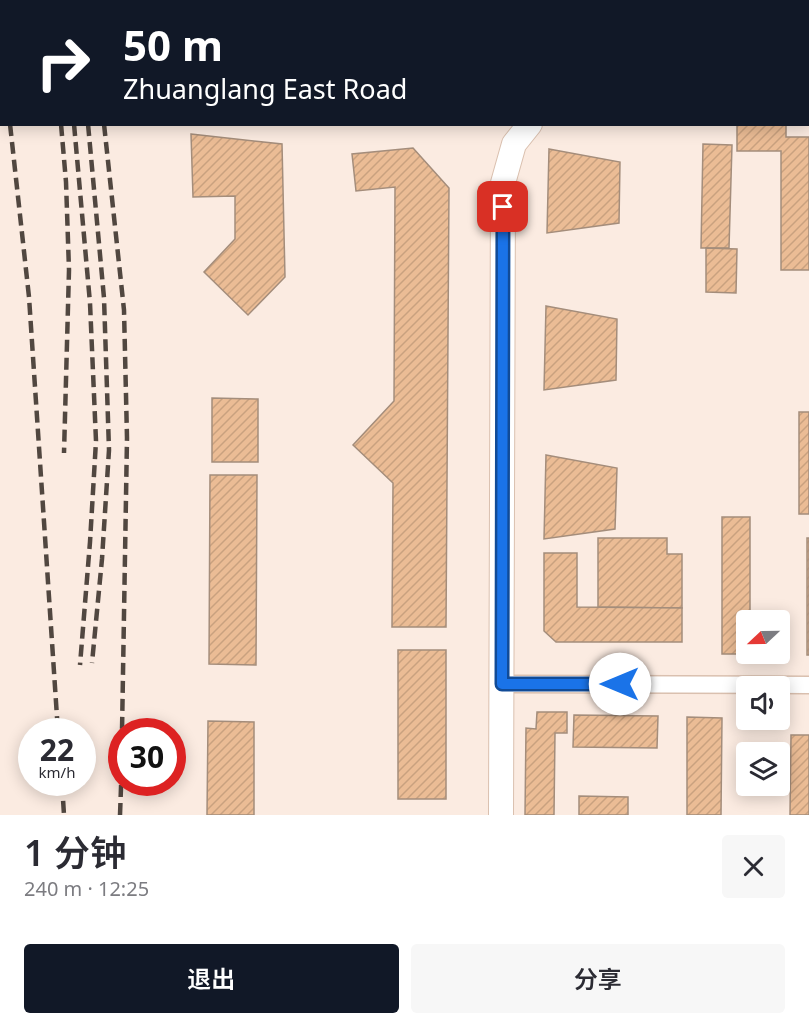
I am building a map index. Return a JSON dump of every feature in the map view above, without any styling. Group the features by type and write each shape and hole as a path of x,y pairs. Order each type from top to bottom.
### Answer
{"street":[{"path":"501,815 503,183 514,144 528,126"},
{"path":"502,684 809,685"}],"building":[{"path":"737,126 786,126 786,137 809,137 809,270 781,270 781,151 737,151"},
{"path":"191,134 282,144 285,277 248,315 204,272 235,239 235,196 193,197"},
{"path":"703,144 732,145 729,248 701,248"},
{"path":"413,148 449,188 446,627 392,627 393,483 353,445 394,401 395,187 356,191 352,154"},
{"path":"549,149 620,162 619,223 547,233"},
{"path":"706,248 737,249 736,293 706,292"},
{"path":"546,306 617,319 616,380 544,390"},
{"path":"212,398 258,399 258,462 212,462"},
{"path":"799,412 809,412 809,514 799,514"},
{"path":"546,455 617,468 615,529 544,539"},
{"path":"210,475 257,475 256,665 209,664"},
{"path":"722,517 750,517 750,610 736,610 736,654 722,654"},
{"path":"598,538 667,538 667,554 682,554 682,608 598,607"},
{"path":"807,538 809,538 809,655 807,655"},
{"path":"544,553 577,553 577,607 682,608 682,642 556,642 544,631"},
{"path":"398,650 446,650 446,799 398,799"},
{"path":"537,712 567,712 567,733 555,733 554,815 525,815 526,728 536,729"},
{"path":"574,715 658,716 657,748 573,747"},
{"path":"687,717 722,718 721,815 687,815"},
{"path":"208,721 254,722 254,815 207,815"},
{"path":"791,735 809,735 809,815 790,815"},
{"path":"579,796 628,797 628,815 579,815"}],"railway":[{"path":"10,126 29,297 57,718"},
{"path":"61,126 69,270 64,453"},
{"path":"74,126 90,303 96,441 80,665"},
{"path":"88,126 104,298 109,450 92,663"},
{"path":"104,126 124,310 127,438 122,718"},
{"path":"63,796 64,815"},
{"path":"120,815 121,796"}],"route":[{"path":"503,207 502,684 620,684"}]}
